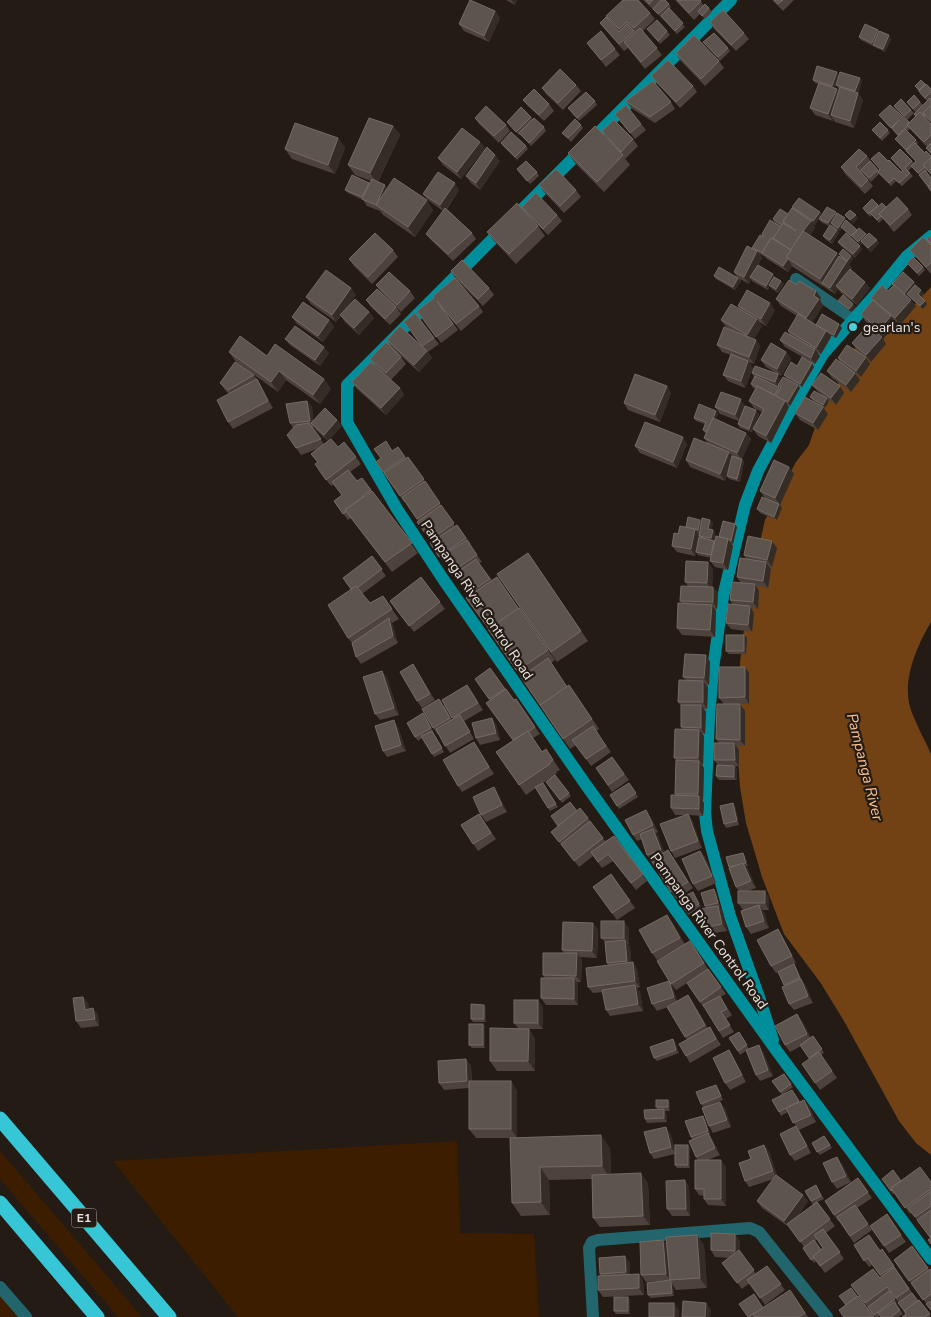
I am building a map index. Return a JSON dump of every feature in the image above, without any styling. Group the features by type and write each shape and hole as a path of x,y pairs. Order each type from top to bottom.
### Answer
{"highway":[{"name":"E1","path":"0,1118 169,1317"},
{"path":"0,1203 97,1317"}],"street":[{"name":"Pampanga River Control Road","path":"731,0 347,385 347,422 397,509 443,579 581,777 776,1050 931,1259"},
{"path":"776,1050 730,916 707,831 705,813 713,669 723,598 745,505 758,471 789,413 823,354 907,256 931,236"},
{"path":"796,279 854,319"},
{"path":"593,1317 589,1248 592,1242 750,1228 759,1232 827,1317"},
{"path":"0,1287 26,1317"}],"shaded area":[{"path":"457,1141 460,1233 534,1234 539,1317 238,1317 113,1161"},
{"path":"0,1151 142,1317 118,1317 0,1179"},
{"path":"0,1289 24,1317 0,1317"}],"water":[{"name":"Pampanga River","path":"931,287 931,622 913,661 908,682 908,693 913,715 931,754 931,1155 916,1143 899,1121 844,1021 820,982 784,934 762,877 746,823 740,787 735,719 742,642 755,564 765,520 796,462 809,445 825,398 837,386 854,349 862,345 881,341"}],"building":[{"path":"470,0 495,11 484,36 459,24"},
{"path":"623,0 638,0 650,13 634,28 627,22 619,29 606,16"},
{"path":"661,0 665,0 669,4 658,14 653,9"},
{"path":"677,0 700,0 701,1 689,13"},
{"path":"774,0 783,0 778,4"},
{"path":"705,4 709,8 702,16 698,11"},
{"path":"669,8 683,23 675,31 661,16"},
{"path":"723,10 744,33 731,45 710,22"},
{"path":"606,17 619,32 627,24 634,31 619,44 600,23"},
{"path":"657,20 667,31 658,41 647,29"},
{"path":"865,24 878,30 872,43 859,37"},
{"path":"640,28 657,48 641,62 624,42"},
{"path":"601,31 615,49 601,60 587,43"},
{"path":"879,31 889,35 883,49 873,45"},
{"path":"714,33 728,48 718,57 703,42"},
{"path":"694,35 719,61 701,79 676,53"},
{"path":"668,60 693,86 676,102 651,76"},
{"path":"817,66 837,72 832,86 813,80"},
{"path":"560,69 576,85 558,103 542,88"},
{"path":"840,72 860,78 855,91 836,85"},
{"path":"921,80 925,84 919,90 915,86"},
{"path":"653,81 671,102 650,117 626,101"},
{"path":"819,83 837,89 828,114 810,108"},
{"path":"926,84 931,89 931,92 925,98 919,91"},
{"path":"840,87 858,93 850,121 831,115"},
{"path":"534,89 549,104 539,115 523,100"},
{"path":"586,92 595,101 577,118 568,108"},
{"path":"914,95 920,102 913,109 907,102"},
{"path":"930,98 931,105 923,113 925,116 920,112 916,116 914,114"},
{"path":"901,99 911,110 904,116 894,106"},
{"path":"626,105 641,124 630,133 615,114"},
{"path":"890,105 909,122 908,126 898,135 892,128 899,120 891,128 879,115"},
{"path":"931,105 931,121 923,113"},
{"path":"486,106 506,125 494,136 475,118"},
{"path":"521,107 531,117 516,132 507,122"},
{"path":"920,112 931,124 931,135 924,142 907,125"},
{"path":"369,118 393,126 370,173 348,165"},
{"path":"534,118 544,127 529,143 519,133"},
{"path":"575,119 581,125 568,138 562,133"},
{"path":"614,120 633,139 621,152 602,131"},
{"path":"880,122 888,130 880,138 872,130"},
{"path":"295,123 338,138 328,165 285,149"},
{"path":"595,126 623,155 597,182 568,153"},
{"path":"462,128 480,142 457,172 438,158"},
{"path":"905,129 916,140 906,150 895,139"},
{"path":"511,132 526,146 515,157 501,143"},
{"path":"915,143 931,156 923,165 925,167 918,173 911,166 916,161 906,151"},
{"path":"931,143 931,153 926,148"},
{"path":"487,147 495,155 476,183 466,176"},
{"path":"859,149 867,156 856,167 868,180 861,187 841,167"},
{"path":"900,149 912,161 905,168 910,173 899,183 894,178 889,183 878,172 880,169 871,159 879,152 901,172 903,171 891,158"},
{"path":"931,158 931,174 923,165"},
{"path":"526,161 537,172 527,181 517,169"},
{"path":"870,161 878,170 869,178 861,170"},
{"path":"556,169 576,190 560,206 539,185"},
{"path":"925,170 931,178 931,183 928,186 919,175"},
{"path":"438,172 455,183 440,205 423,194"},
{"path":"352,175 369,183 362,197 345,190"},
{"path":"394,178 427,200 408,227 376,205"},
{"path":"372,179 385,185 376,205 362,199"},
{"path":"536,193 557,215 543,229 522,207"},
{"path":"897,197 908,209 890,225 879,214"},
{"path":"799,198 820,212 813,221 792,207"},
{"path":"872,199 878,205 868,214 863,208"},
{"path":"517,203 538,226 509,254 487,232"},
{"path":"882,203 886,207 879,214 881,216 877,220 870,213"},
{"path":"827,207 836,212 828,223 819,219"},
{"path":"445,208 472,233 448,254 426,234"},
{"path":"792,208 811,221 791,250 773,238 783,223 796,231 783,221"},
{"path":"780,209 788,214 783,221 785,224 783,223 782,225 773,219"},
{"path":"850,210 856,215 850,220 845,215"},
{"path":"837,213 845,218 838,228 831,223"},
{"path":"770,220 781,227 773,238 774,240 771,238 762,253 752,248 760,235 764,237 762,234"},
{"path":"846,220 857,230 851,236 841,227"},
{"path":"830,225 837,230 830,240 823,236"},
{"path":"859,228 866,234 858,242 852,236"},
{"path":"803,231 837,253 820,279 786,257"},
{"path":"375,233 393,250 368,277 349,259"},
{"path":"846,233 860,246 853,254 838,242"},
{"path":"869,233 877,240 868,248 861,241"},
{"path":"931,235 931,243 927,239"},
{"path":"923,237 931,245 931,263 926,267 910,250"},
{"path":"771,238 791,250 783,266 762,253"},
{"path":"747,246 757,251 744,277 734,272"},
{"path":"843,249 851,256 847,261 839,254"},
{"path":"839,256 847,261 830,288 822,283"},
{"path":"913,257 923,267 917,273 907,263"},
{"path":"462,260 489,288 478,299 451,271"},
{"path":"758,265 773,274 766,286 750,277"},
{"path":"719,267 738,278 733,287 714,276"},
{"path":"850,269 865,282 852,299 836,286"},
{"path":"326,270 351,288 332,315 306,297"},
{"path":"389,272 410,291 397,305 376,285"},
{"path":"903,272 914,282 904,294 892,284"},
{"path":"774,277 781,281 776,289 769,285"},
{"path":"455,278 479,306 456,324 437,301 453,324 436,337 417,311"},
{"path":"789,280 797,285 799,281 816,291 814,296 819,299 806,318 776,299"},
{"path":"882,285 888,291 894,285 911,300 895,318 871,298"},
{"path":"915,285 921,290 918,294 925,301 920,306 907,294"},
{"path":"377,289 396,307 385,319 366,300"},
{"path":"747,290 770,303 761,319 738,306"},
{"path":"843,295 853,304 849,309 838,301"},
{"path":"355,299 369,312 354,328 340,315"},
{"path":"873,300 891,316 879,330 861,314"},
{"path":"303,302 329,320 318,336 292,317"},
{"path":"731,304 757,319 747,335 721,320"},
{"path":"415,313 434,338 422,346 404,322"},
{"path":"798,314 826,331 816,348 788,331"},
{"path":"822,314 839,324 834,335 816,325"},
{"path":"868,325 882,337 866,355 852,343"},
{"path":"295,326 324,347 315,360 285,339"},
{"path":"400,326 427,351 414,365 387,340"},
{"path":"724,327 756,340 749,357 717,345"},
{"path":"785,332 815,349 811,358 780,340"},
{"path":"240,336 267,356 275,344 324,379 313,395 279,371 271,382 229,352"},
{"path":"386,342 401,357 386,373 370,359"},
{"path":"771,343 786,352 777,369 761,360"},
{"path":"847,345 866,357 856,371 838,358"},
{"path":"731,354 748,361 741,381 723,375"},
{"path":"802,357 812,363 800,384 784,375 791,362 797,366"},
{"path":"836,359 855,373 846,385 827,371"},
{"path":"235,362 254,375 228,390 220,383"},
{"path":"371,362 400,388 381,408 352,382"},
{"path":"755,366 778,374 775,382 752,373"},
{"path":"821,373 840,386 831,398 812,385"},
{"path":"635,374 667,386 655,415 624,403"},
{"path":"755,376 779,387 775,395 751,384"},
{"path":"783,377 798,385 788,402 776,396 781,387 778,385"},
{"path":"257,379 268,401 228,422 217,400"},
{"path":"757,386 785,401 766,436 753,429 764,409 749,401"},
{"path":"814,391 827,398 823,405 810,397"},
{"path":"721,392 741,399 735,415 715,407"},
{"path":"805,397 823,407 813,423 795,413"},
{"path":"307,401 310,421 290,423 286,404"},
{"path":"699,404 716,411 707,432 703,430 706,422 694,418"},
{"path":"745,406 756,410 749,429 738,424"},
{"path":"325,408 337,420 324,435 311,423"},
{"path":"713,418 746,433 737,453 704,438"},
{"path":"645,422 683,437 673,462 635,446"},
{"path":"309,423 321,439 296,448 287,435 296,425"},
{"path":"694,438 729,452 720,474 686,460"},
{"path":"331,439 338,447 344,442 356,457 326,480 315,464 318,462 311,454"},
{"path":"386,441 392,451 398,447 405,457 383,472 376,462 381,458 374,449"},
{"path":"732,456 742,459 737,479 727,476"},
{"path":"408,457 424,479 400,496 384,473"},
{"path":"774,460 789,467 775,498 760,491"},
{"path":"348,470 357,481 362,478 371,490 345,510 346,512 343,514 334,501 342,495 332,482"},
{"path":"425,481 440,503 417,519 402,497"},
{"path":"372,491 412,543 385,562 345,510"},
{"path":"762,497 779,504 774,517 757,509"},
{"path":"441,505 454,523 430,540 417,522"},
{"path":"688,517 700,520 698,530 686,527"},
{"path":"702,518 710,520 708,529 713,530 711,538 699,536"},
{"path":"723,521 735,524 731,541 719,537"},
{"path":"457,525 466,538 439,557 430,543"},
{"path":"680,526 695,529 691,549 672,546 674,533 678,534"},
{"path":"716,536 728,539 723,563 710,561"},
{"path":"748,536 772,541 767,560 744,555"},
{"path":"699,537 714,541 711,555 696,552"},
{"path":"467,540 477,555 456,569 445,554"},
{"path":"528,553 581,631 551,652 497,574"},
{"path":"372,556 382,569 357,588 356,586 351,589 343,578"},
{"path":"740,558 766,562 763,581 737,577"},
{"path":"476,559 490,579 470,592 456,573"},
{"path":"686,561 708,562 707,583 685,582"},
{"path":"421,577 440,602 409,626 390,601"},
{"path":"497,577 518,608 489,629 466,598"},
{"path":"732,582 755,584 753,602 730,600"},
{"path":"356,586 370,603 383,596 392,609 348,638 328,605"},
{"path":"681,586 713,587 713,602 680,601"},
{"path":"678,603 712,605 710,630 677,628"},
{"path":"728,604 750,606 748,625 726,623"},
{"path":"519,608 548,650 517,671 488,629"},
{"path":"389,618 393,636 356,657 352,643"},
{"path":"726,635 744,635 744,651 726,651"},
{"path":"685,654 706,655 704,678 683,677"},
{"path":"548,658 567,687 540,705 521,677"},
{"path":"413,664 430,694 417,701 400,672"},
{"path":"719,667 745,667 745,697 719,698"},
{"path":"490,668 505,689 489,699 475,679"},
{"path":"382,671 394,708 375,714 363,677"},
{"path":"679,680 703,681 703,702 678,702"},
{"path":"467,685 478,703 452,718 442,700"},
{"path":"569,685 592,719 563,739 540,705"},
{"path":"506,689 514,700 516,699 535,727 513,740 486,703"},
{"path":"439,699 450,718 433,728 422,709"},
{"path":"717,704 740,704 740,740 716,739"},
{"path":"681,705 701,705 701,728 681,727"},
{"path":"423,713 431,728 415,737 407,723"},
{"path":"460,715 470,732 445,746 436,729"},
{"path":"492,718 496,733 476,738 472,723"},
{"path":"394,720 401,745 383,751 375,726"},
{"path":"593,726 606,746 586,759 572,740"},
{"path":"675,729 699,730 698,758 674,758"},
{"path":"432,731 442,748 432,754 421,736"},
{"path":"528,731 542,752 546,749 553,760 519,785 496,752"},
{"path":"474,742 489,767 458,786 443,760"},
{"path":"714,743 734,743 735,760 714,760"},
{"path":"612,757 624,774 608,785 596,768"},
{"path":"676,760 699,761 698,794 675,794"},
{"path":"717,765 734,766 734,777 716,776"},
{"path":"555,775 569,793 560,800 546,782"},
{"path":"543,783 556,804 548,808 535,787"},
{"path":"629,783 636,793 617,806 610,795"},
{"path":"494,787 502,805 481,815 473,797"},
{"path":"671,795 699,796 699,809 671,808"},
{"path":"570,802 577,811 558,826 551,816"},
{"path":"733,803 737,821 724,824 720,806"},
{"path":"580,808 588,818 559,842 551,832"},
{"path":"646,810 653,825 633,835 625,820"},
{"path":"479,814 491,833 473,844 461,825"},
{"path":"688,814 698,841 671,851 660,824"},
{"path":"590,821 603,838 574,861 561,844"},
{"path":"653,829 661,850 647,855 640,834"},
{"path":"614,836 643,874 631,883 608,854 598,862 591,852"},
{"path":"668,850 688,882 671,892 651,860"},
{"path":"700,851 712,876 693,884 682,859"},
{"path":"743,853 746,863 729,867 726,857"},
{"path":"743,863 751,881 736,887 729,868"},
{"path":"611,874 630,901 612,913 593,887"},
{"path":"714,889 718,903 705,906 701,893"},
{"path":"738,891 765,891 765,903 738,903"},
{"path":"693,892 699,904 686,911 679,899"},
{"path":"759,905 764,921 746,927 741,911"},
{"path":"718,906 722,924 703,928 699,909"},
{"path":"667,915 680,938 652,953 639,930"},
{"path":"601,921 624,921 624,938 601,938"},
{"path":"563,922 593,923 592,951 562,950"},
{"path":"778,929 792,956 771,966 757,940"},
{"path":"625,940 627,961 607,963 605,942"},
{"path":"690,941 704,963 671,984 657,961"},
{"path":"543,953 577,953 576,976 543,975"},
{"path":"633,962 635,981 588,987 586,968"},
{"path":"794,964 800,978 784,985 778,972"},
{"path":"708,969 721,987 700,1002 687,983"},
{"path":"541,978 574,978 574,999 541,998"},
{"path":"801,979 808,996 789,1004 782,987"},
{"path":"669,981 674,997 652,1004 647,988"},
{"path":"635,985 638,1004 606,1010 602,990"},
{"path":"688,995 705,1025 685,1037 667,1007"},
{"path":"720,996 727,1009 721,1012 730,1025 719,1031 703,1005"},
{"path":"83,997 85,1010 93,1008 95,1019 76,1021 73,998"},
{"path":"514,1000 538,1000 538,1023 514,1023"},
{"path":"471,1004 484,1005 484,1019 471,1019"},
{"path":"797,1014 807,1034 785,1045 775,1026"},
{"path":"469,1024 483,1024 483,1045 469,1045"},
{"path":"710,1027 716,1039 686,1056 679,1044"},
{"path":"490,1028 529,1029 528,1061 490,1061"},
{"path":"739,1032 747,1045 738,1051 729,1038"},
{"path":"813,1036 822,1049 809,1058 800,1045"},
{"path":"673,1039 676,1050 654,1058 650,1047"},
{"path":"759,1045 768,1070 756,1075 746,1050"},
{"path":"729,1050 742,1075 725,1083 713,1058"},
{"path":"819,1052 832,1071 815,1083 802,1064"},
{"path":"466,1059 467,1081 439,1083 438,1061"},
{"path":"784,1074 791,1084 780,1092 772,1081"},
{"path":"469,1081 511,1081 511,1129 469,1129"},
{"path":"716,1085 721,1096 701,1104 696,1092"},
{"path":"792,1090 799,1101 779,1112 772,1100"},
{"path":"656,1100 668,1100 668,1107 656,1107"},
{"path":"804,1100 811,1115 793,1123 786,1108"},
{"path":"720,1102 727,1120 709,1126 702,1108"},
{"path":"664,1109 664,1118 645,1119 644,1110"},
{"path":"703,1116 708,1131 691,1137 685,1121"},
{"path":"796,1126 807,1146 790,1155 780,1134"},
{"path":"666,1127 671,1147 650,1153 644,1132"},
{"path":"708,1133 715,1148 696,1157 689,1141"},
{"path":"601,1135 602,1166 540,1167 541,1202 512,1203 510,1138"},
{"path":"824,1136 830,1145 817,1152 812,1143"},
{"path":"675,1145 688,1145 688,1165 675,1165"},
{"path":"764,1145 773,1171 745,1181 739,1163 751,1159 748,1151"},
{"path":"837,1157 846,1176 832,1182 823,1163"},
{"path":"695,1160 721,1160 721,1199 704,1199 704,1189 695,1189"},
{"path":"920,1167 931,1182 931,1189 905,1208 891,1188"},
{"path":"893,1170 901,1181 891,1188 891,1191 882,1179"},
{"path":"641,1173 643,1216 593,1218 592,1175"},
{"path":"776,1175 803,1195 784,1221 757,1201"},
{"path":"858,1178 868,1192 834,1215 825,1201"},
{"path":"685,1180 686,1209 667,1209 666,1181"},
{"path":"816,1185 821,1196 811,1201 805,1191"},
{"path":"931,1191 931,1206 915,1217 908,1208"},
{"path":"817,1202 830,1219 800,1242 787,1224"},
{"path":"855,1205 868,1224 850,1236 837,1217"},
{"path":"931,1210 931,1236 930,1237 917,1220"},
{"path":"887,1214 901,1235 884,1246 870,1226"},
{"path":"823,1229 840,1252 820,1266 813,1256 823,1248 814,1235"},
{"path":"711,1233 735,1234 735,1251 711,1250"},
{"path":"697,1235 700,1278 670,1280 666,1237"},
{"path":"869,1235 894,1266 880,1275 868,1258 864,1261 854,1245"},
{"path":"663,1240 666,1274 641,1275 640,1242"},
{"path":"814,1240 821,1250 811,1260 803,1248"},
{"path":"912,1246 928,1268 909,1281 894,1260"},
{"path":"739,1250 754,1270 737,1283 722,1263"},
{"path":"625,1256 626,1272 600,1274 599,1258"},
{"path":"767,1266 781,1284 760,1298 747,1280"},
{"path":"894,1267 909,1289 896,1298 887,1287 865,1303 851,1285 873,1269 880,1278"},
{"path":"930,1269 931,1294 923,1300 911,1283"},
{"path":"639,1274 639,1288 598,1290 598,1276"},
{"path":"670,1280 672,1293 648,1295 647,1283"},
{"path":"851,1288 857,1296 846,1305 839,1296"},
{"path":"790,1290 805,1313 798,1317 755,1317 753,1314"},
{"path":"889,1291 895,1299 874,1315 868,1307"},
{"path":"912,1293 918,1301 904,1311 898,1303"},
{"path":"754,1294 763,1308 748,1317 739,1304"},
{"path":"858,1296 874,1317 844,1317 839,1310"},
{"path":"614,1297 628,1297 628,1311 614,1311"},
{"path":"919,1300 930,1314 925,1317 902,1317 906,1314 904,1311"},
{"path":"683,1301 706,1303 705,1317 682,1317"},
{"path":"931,1301 931,1310 926,1304"},
{"path":"894,1302 900,1310 891,1317 881,1317 878,1313"},
{"path":"649,1303 674,1303 674,1317 649,1317"}],"place":[{"name":"gearlan's","path":"853,327"}]}
